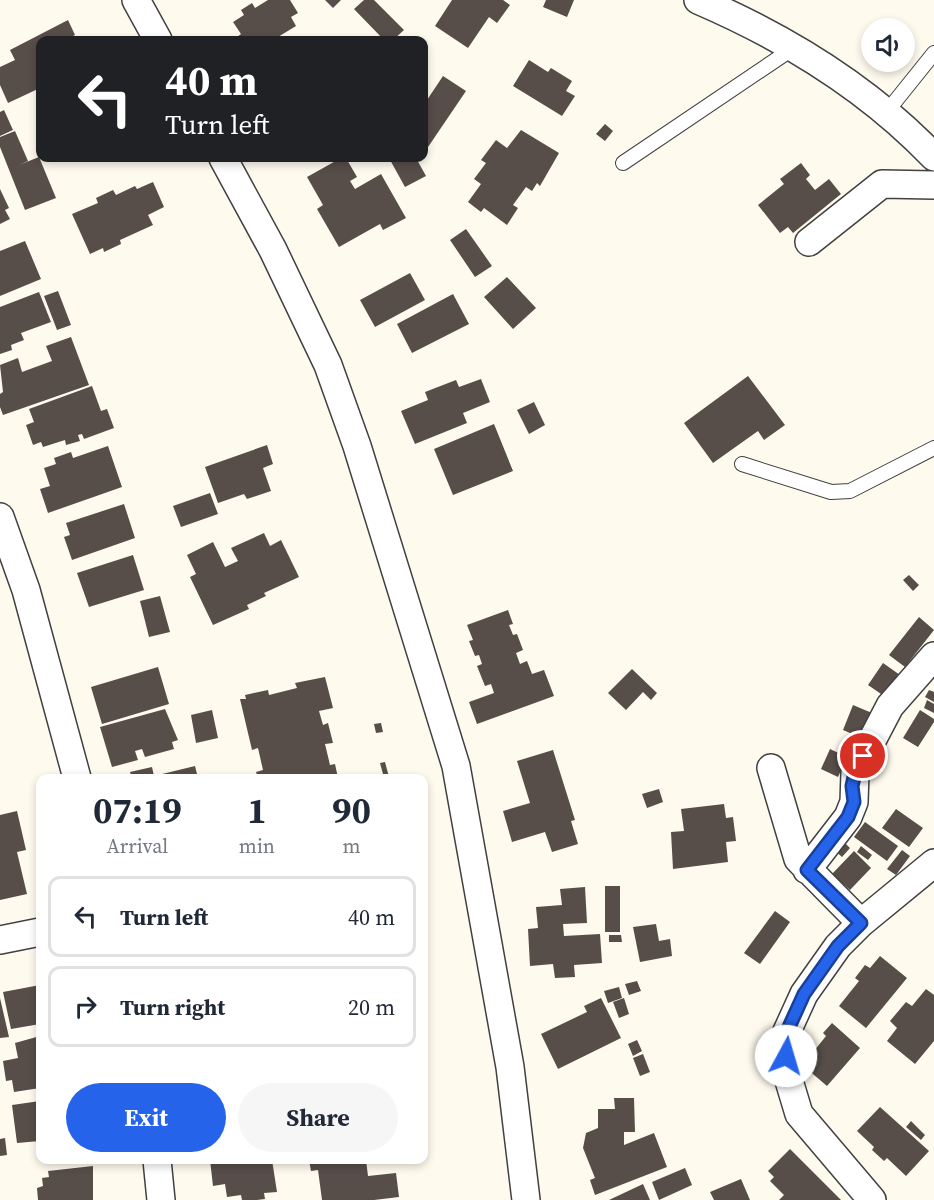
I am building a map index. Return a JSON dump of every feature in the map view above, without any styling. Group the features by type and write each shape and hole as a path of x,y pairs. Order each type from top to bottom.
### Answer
{"street":[{"path":"136,0 156,36"},
{"path":"698,0 795,47 929,147"},
{"path":"225,162 273,249 328,365 357,446 456,766 510,1067 526,1200"},
{"path":"809,242 882,184 934,185"},
{"path":"0,517 26,590 76,774"},
{"path":"807,870 848,817 854,802 852,786 855,773 890,706 934,656"},
{"path":"771,768 798,859 861,923"},
{"path":"872,1200 799,1114 787,1074 784,1038 804,994 838,946 861,923 934,863"},
{"path":"0,940 36,933"},
{"path":"157,1164 161,1200"}],"lane":[{"path":"623,163 795,47"},
{"path":"885,114 934,53"},
{"path":"742,464 831,492 850,491 934,448"}],"building":[{"path":"268,0 290,0 298,13 291,17 296,26 280,36 238,36 241,34 233,22 244,15 241,10 252,3 255,8"},
{"path":"325,0 341,0 333,8"},
{"path":"364,0 374,0 404,30 397,36 380,36 354,9"},
{"path":"452,0 503,0 510,5 497,23 489,17 468,48 435,26"},
{"path":"546,0 574,0 567,17 543,7"},
{"path":"68,20 75,35 73,36 37,36"},
{"path":"36,37 36,90 8,103 0,85 0,67 15,60 10,50"},
{"path":"529,60 548,72 551,68 572,81 566,91 575,96 562,116 513,86"},
{"path":"443,76 466,91 428,147 428,98"},
{"path":"4,110 13,130 0,136 0,112"},
{"path":"605,124 613,131 605,141 596,134"},
{"path":"521,130 559,153 540,186 537,183 532,191 526,187 513,205 518,208 507,225 484,208 481,212 468,202 481,184 474,179 486,163 481,160 496,140 507,148"},
{"path":"15,131 28,161 19,165 36,158 36,162 41,162 56,198 25,210 0,147 0,137"},
{"path":"334,162 348,162 357,177 350,181 355,189 381,174 406,218 383,230 380,224 339,247 317,209 323,205 307,177"},
{"path":"391,162 418,162 426,176 405,187"},
{"path":"801,163 810,175 806,179 815,190 829,179 841,194 793,233 788,227 780,233 758,205 784,184 780,179"},
{"path":"153,182 164,207 148,215 153,225 120,240 121,244 104,252 103,248 90,254 72,214 98,203 96,198 113,190 116,195 135,186 137,189"},
{"path":"0,189 9,208 5,210 10,219 0,224"},
{"path":"466,229 492,266 475,277 450,240"},
{"path":"25,241 41,279 0,296 0,251"},
{"path":"410,273 425,300 375,327 360,300"},
{"path":"507,277 536,308 513,329 484,297"},
{"path":"58,291 71,325 57,330 44,296"},
{"path":"39,292 51,322 21,333 24,340 11,345 12,350 0,354 0,307"},
{"path":"453,294 469,324 412,353 397,324"},
{"path":"71,337 89,385 3,415 0,407 0,394 3,392 0,365 18,358 22,372 52,361 46,346"},
{"path":"748,376 785,425 764,440 758,431 713,463 684,423"},
{"path":"481,379 490,402 463,413 467,423 415,444 401,411 428,400 425,392 456,380 459,387"},
{"path":"92,386 101,411 107,409 114,428 84,439 82,434 78,435 80,441 66,445 65,440 43,447 41,442 33,445 26,425 34,422 29,409"},
{"path":"534,402 545,425 529,434 517,410"},
{"path":"494,424 513,471 453,495 434,449"},
{"path":"267,445 273,464 263,468 271,491 247,499 244,494 218,503 205,467"},
{"path":"108,446 122,487 48,513 40,489 50,486 44,468 56,464 54,458 71,452 73,458"},
{"path":"210,493 218,514 181,527 173,506"},
{"path":"124,504 135,538 72,560 64,537 70,535 66,523"},
{"path":"264,533 270,546 281,540 299,577 264,593 266,596 247,605 249,609 213,625 190,577 196,574 187,555 213,542 225,567 238,561 231,548"},
{"path":"133,555 144,590 89,607 77,573"},
{"path":"909,575 919,585 913,591 903,580"},
{"path":"160,596 170,632 149,637 140,601"},
{"path":"508,610 513,624 509,625 513,635 517,634 523,650 516,653 520,664 527,661 532,674 544,670 554,696 477,724 469,702 494,693 491,684 485,686 477,666 482,664 479,655 475,656 469,641 473,640 467,625"},
{"path":"919,617 934,630 905,667 889,655"},
{"path":"883,663 900,675 884,696 868,685"},
{"path":"158,667 169,704 102,724 91,687"},
{"path":"632,669 657,693 651,700 643,692 626,710 608,693"},
{"path":"325,677 333,708 319,711 323,725 328,723 333,743 325,744 330,765 335,764 337,774 257,774 256,772 263,770 258,748 252,750 240,699 246,699 245,695 268,690 269,695 297,688 295,683"},
{"path":"929,690 934,692 934,702 925,697"},
{"path":"927,700 934,704 934,713 924,708"},
{"path":"853,705 872,713 862,738 843,730"},
{"path":"165,709 178,740 172,742 174,749 145,757 142,749 135,751 138,760 112,767 100,727"},
{"path":"212,710 218,738 196,743 191,715"},
{"path":"920,710 934,719 934,722 918,747 903,738"},
{"path":"381,723 383,732 376,733 374,724"},
{"path":"830,749 847,757 838,777 821,769"},
{"path":"553,750 575,820 571,821 578,844 552,852 545,832 512,842 503,811 530,803 517,761"},
{"path":"385,762 388,774 383,774 380,763"},
{"path":"195,766 197,774 162,774"},
{"path":"152,767 154,774 131,774 130,772"},
{"path":"659,789 663,802 647,808 642,794"},
{"path":"724,804 726,818 733,817 736,841 726,842 728,862 673,869 671,832 684,831 681,809"},
{"path":"896,809 923,828 909,847 882,828"},
{"path":"17,811 26,850 17,852 27,894 0,900 0,815"},
{"path":"865,822 898,846 887,861 854,837"},
{"path":"841,839 850,848 842,857 832,848"},
{"path":"861,846 872,855 868,860 857,852"},
{"path":"902,850 910,856 896,875 887,869"},
{"path":"854,851 871,868 850,890 832,874"},
{"path":"605,886 620,886 620,932 605,932"},
{"path":"585,887 587,923 563,924 564,936 600,934 602,963 574,965 575,977 555,978 553,964 530,966 528,929 538,928 536,907 562,905 560,889"},
{"path":"775,911 790,922 760,964 744,953"},
{"path":"656,924 659,941 670,939 672,956 640,962 633,927"},
{"path":"609,935 621,935 622,942 609,942"},
{"path":"880,956 907,978 866,1028 839,1006 859,981 855,978 865,965 870,968"},
{"path":"637,981 641,991 629,995 625,984"},
{"path":"36,986 36,1025 11,1029 3,992"},
{"path":"619,987 622,998 608,1003 604,991"},
{"path":"926,989 934,995 934,1041 915,1064 887,1041 897,1028 890,1021 906,1002 912,1006"},
{"path":"0,998 9,1037 0,1038"},
{"path":"601,998 621,1038 558,1069 541,1034 587,1012 584,1006"},
{"path":"624,998 629,1014 619,1018 613,1002"},
{"path":"832,1023 860,1048 827,1086 807,1069 814,1060 810,1056 826,1036 823,1033"},
{"path":"36,1037 36,1089 14,1092 12,1080 6,1081 3,1061 18,1058 15,1043"},
{"path":"637,1040 642,1051 633,1056 628,1044"},
{"path":"643,1054 650,1072 640,1076 633,1058"},
{"path":"614,1098 634,1098 635,1132 624,1132 624,1145 654,1133 667,1167 595,1195 590,1180 595,1178 583,1148 586,1133 598,1128 598,1109 615,1109"},
{"path":"36,1102 36,1141 17,1143 12,1105"},
{"path":"880,1107 929,1151 906,1176 887,1158 884,1161 872,1150 874,1147 857,1131"},
{"path":"911,1121 925,1135 921,1140 906,1127"},
{"path":"5,1138 7,1155 0,1156 0,1139"},
{"path":"790,1149 841,1200 779,1200 784,1195 770,1181 774,1177 768,1171"},
{"path":"210,1164 273,1164 277,1192 264,1193 265,1199 242,1200 241,1195 227,1197 225,1184 213,1186"},
{"path":"310,1164 366,1164 368,1176 396,1173 399,1197 374,1200 322,1200 318,1170 311,1171"},
{"path":"93,1166 93,1200 38,1200 37,1188 43,1186 42,1178 49,1177 48,1171"},
{"path":"685,1168 692,1185 659,1200 652,1182"},
{"path":"741,1179 750,1200 714,1200 710,1192"},
{"path":"643,1184 650,1200 609,1200"}],"route":[{"path":"786,1056 784,1038 804,994 838,946 861,923 807,870 848,817 854,802 852,786 855,773 863,756"}]}
